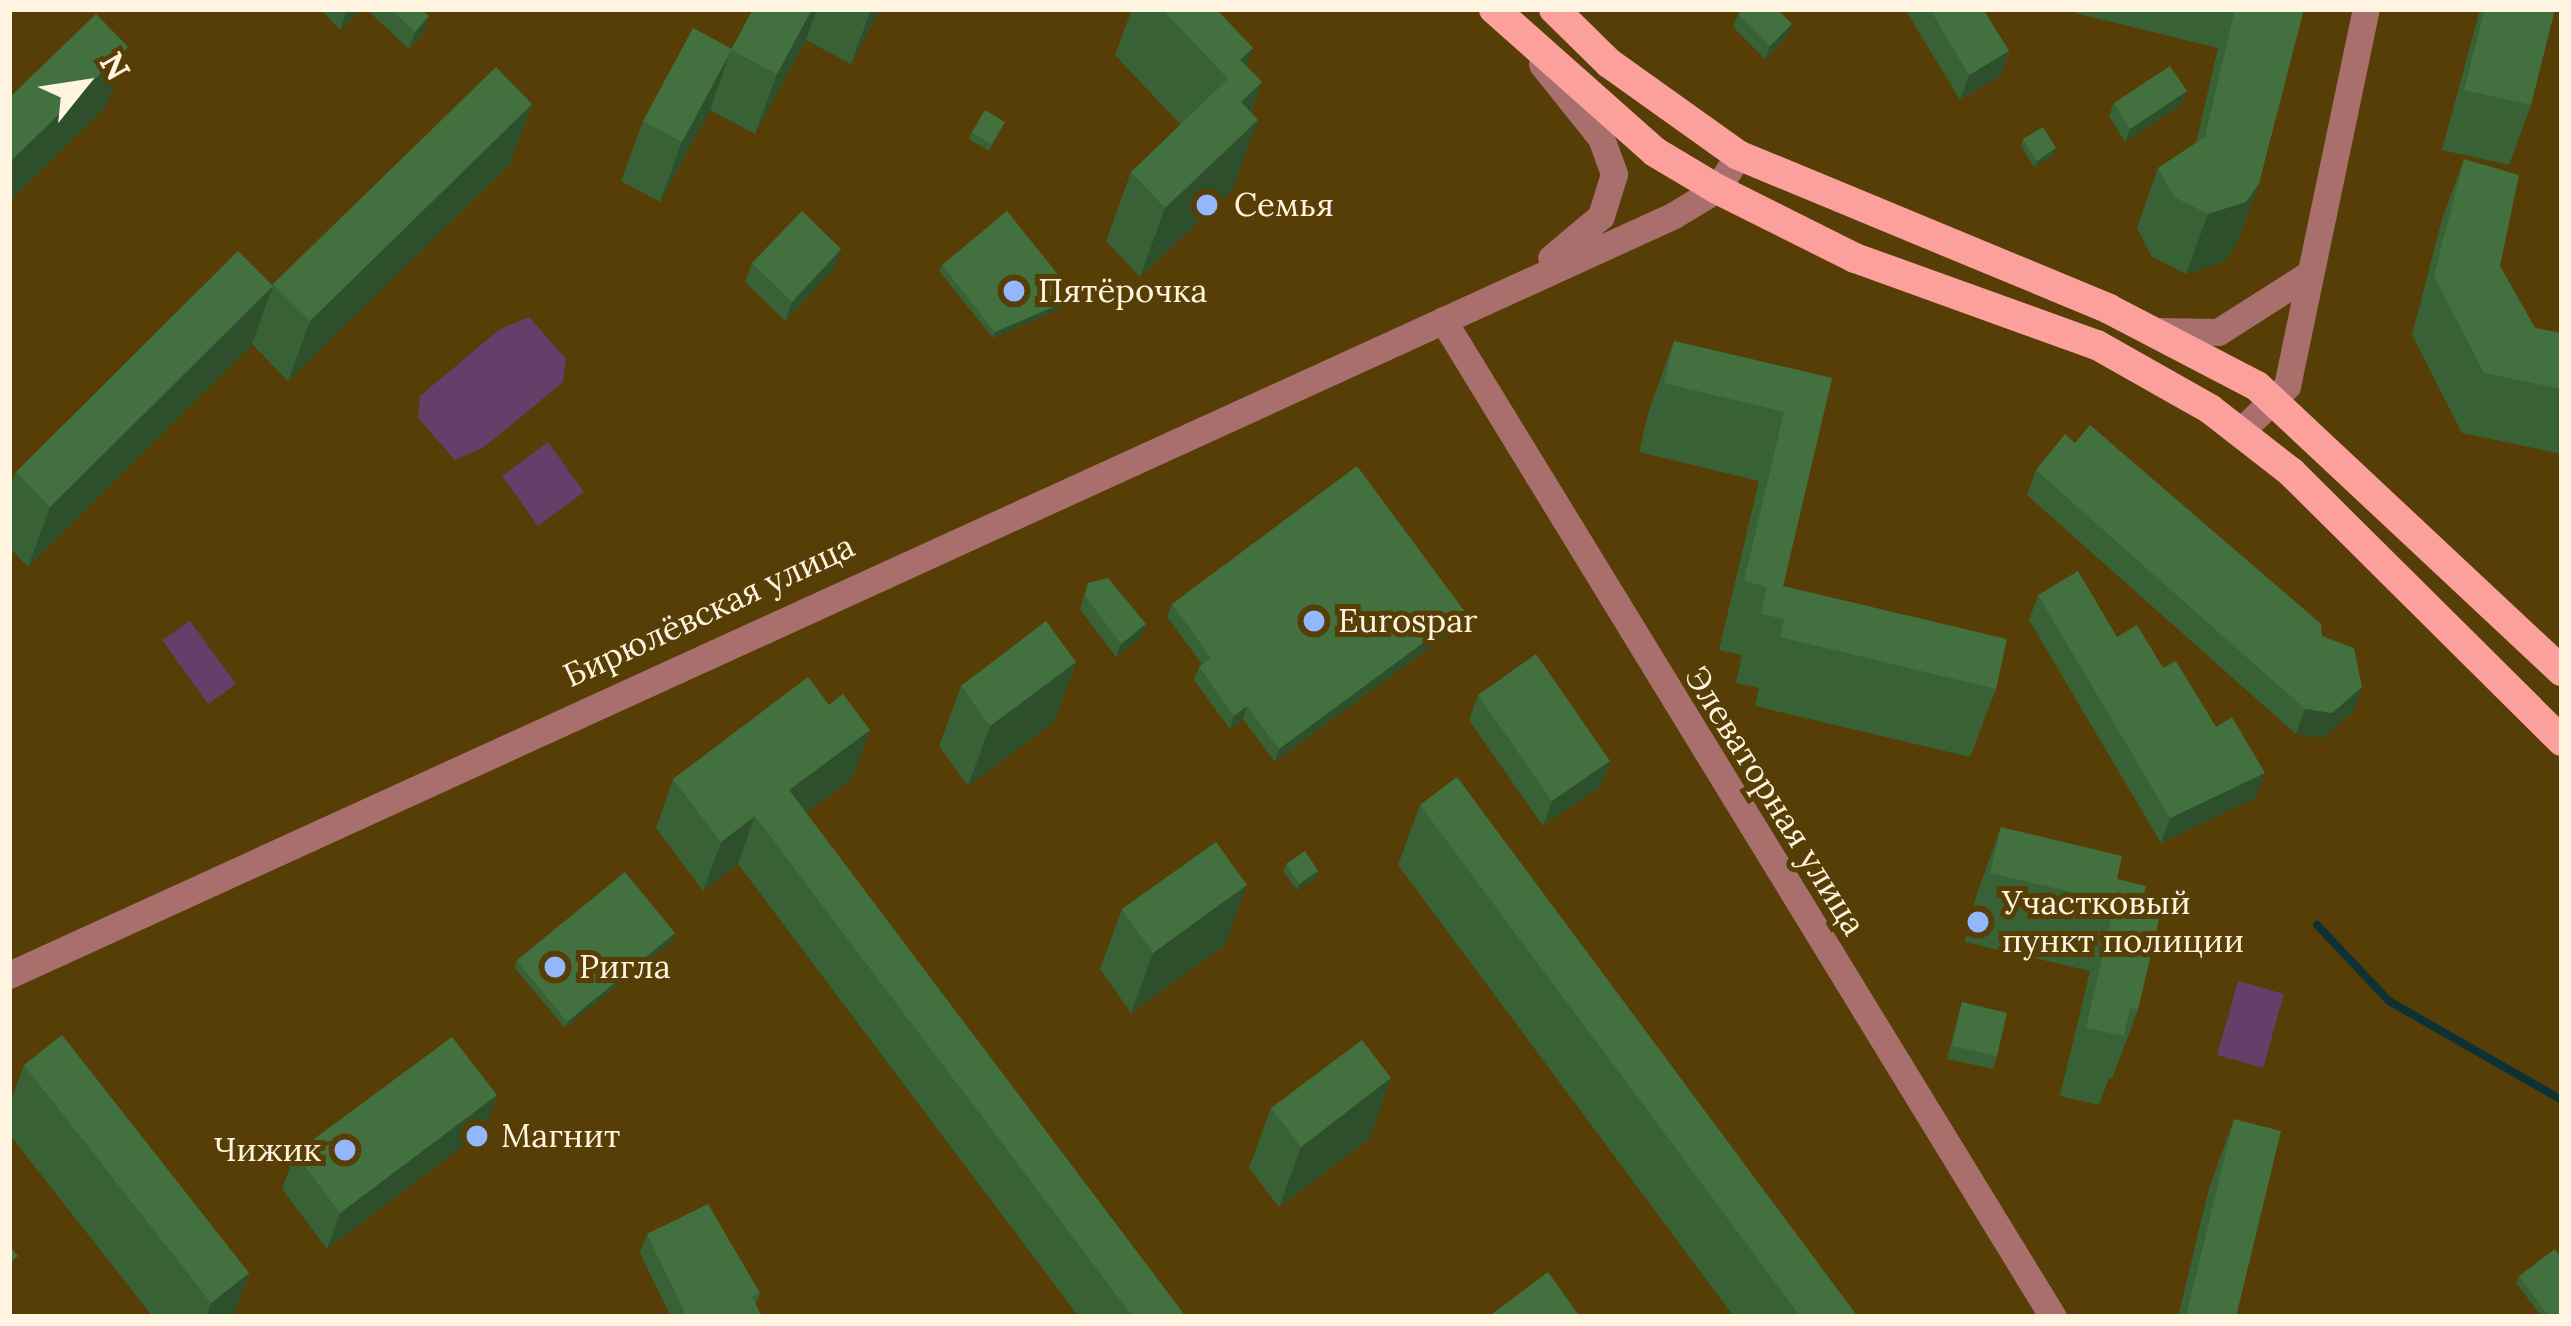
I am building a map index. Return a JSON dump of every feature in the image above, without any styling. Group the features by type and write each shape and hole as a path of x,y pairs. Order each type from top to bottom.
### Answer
{"main road":[{"path":"1494,9 1655,152 1717,189 1855,258 2097,346 2242,430 2562,741"},
{"path":"1554,9 1609,63 1738,154 2154,331 2276,399 2562,671"}],"street":[{"path":"2242,430 2287,386 2366,9"},
{"path":"1515,286 1593,224 1614,185 1601,138 1517,32"},
{"path":"1515,286 1717,189 1738,154"},
{"path":"2154,331 2218,332 2309,274"},
{"name":"Бирюлёвская улица","path":"9,975 1515,286"},
{"name":"Элеваторная улица","path":"1443,320 2053,1317"}],"shaded area":[{"path":"529,317 566,359 563,382 483,448 455,460 418,418 420,396 500,329"},
{"path":"548,442 584,492 538,526 502,476"},
{"path":"190,621 236,684 208,704 162,640"},
{"path":"2238,981 2284,994 2263,1068 2217,1055"}],"building":[{"path":"391,9 421,9 429,16 415,32"},
{"path":"753,9 812,9 777,74 731,50"},
{"path":"1162,9 1216,9 1253,48 1240,60 1262,82 1241,102 1258,120 1165,208 1131,172 1228,79"},
{"path":"1743,9 1777,9 1792,24 1770,46 1738,14"},
{"path":"1930,9 1983,9 2009,51 1969,75"},
{"path":"2235,9 2304,9 2259,183 2246,202 2208,214 2174,197 2158,168 2205,137"},
{"path":"2485,9 2555,9 2531,105 2464,90"},
{"path":"96,14 128,47 9,163 9,98"},
{"path":"693,28 732,49 682,142 643,121"},
{"path":"2170,66 2187,91 2130,129 2114,103"},
{"path":"496,67 532,104 310,321 273,284"},
{"path":"985,110 1005,122 991,144 972,132"},
{"path":"2043,127 2056,148 2037,161 2023,139"},
{"path":"2464,159 2519,175 2500,266 2535,328 2562,333 2562,389 2484,373 2434,276"},
{"path":"802,211 841,249 792,302 752,263"},
{"path":"1007,211 1076,297 995,332 942,265"},
{"path":"238,251 273,286 50,507 16,472"},
{"path":"1674,341 1832,378 1783,586 2007,639 1996,689 1780,637 1784,619 1761,614 1767,587 1744,581 1784,412 1664,383"},
{"path":"2090,425 2321,624 2322,636 2354,648 2362,687 2332,713 2305,709 2036,470 2065,434 2075,443"},
{"name":"Eurospar","path":"1357,466 1465,612 1279,749 1247,706 1234,716 1199,667 1211,658 1172,604"},
{"path":"2078,571 2117,637 2137,625 2163,668 2176,661 2216,727 2232,717 2265,773 2170,818 2038,595"},
{"path":"1108,578 1146,624 1121,644 1085,596 1088,583"},
{"path":"1046,621 1076,662 990,726 961,686"},
{"path":"1536,654 1610,761 1552,801 1478,695"},
{"path":"808,677 829,705 843,694 870,730 789,790 1186,1317 1133,1317 755,816 721,842 673,779"},
{"path":"1457,777 1858,1317 1801,1317 1420,805"},
{"path":"2001,827 2122,856 2117,879 2146,886 2140,910 2160,915 2138,1010 2130,1008 2124,1036 2086,1028 2115,902 1990,873"},
{"path":"1216,842 1247,885 1153,953 1122,909"},
{"path":"1305,851 1318,871 1299,884 1286,864"},
{"path":"625,872 675,933 567,1022 517,960"},
{"path":"1962,1002 2007,1013 1997,1056 1952,1046"},
{"path":"62,1035 249,1273 211,1303 24,1065"},
{"path":"452,1037 497,1095 340,1213 295,1153"},
{"path":"1362,1040 1391,1078 1301,1147 1271,1108"},
{"path":"2234,1119 2281,1131 2236,1317 2186,1317"},
{"path":"708,1204 760,1293 752,1297 762,1317 687,1317 647,1234"},
{"path":"2555,1249 2562,1258 2562,1317 2549,1317 2519,1276"},
{"path":"1548,1272 1580,1317 1488,1317"}],"waterway":[{"path":"2317,925 2389,1001 2562,1100"}],"place":[{"name":"Семья","path":"1207,205"},
{"name":"Пятёрочка","path":"1014,291"},
{"name":"Eurospar","path":"1314,621"},
{"name":"Участковый пункт полиции","path":"1978,922"},
{"name":"Ригла","path":"555,967"},
{"name":"Магнит","path":"477,1136"},
{"name":"Чижик","path":"345,1150"}]}
